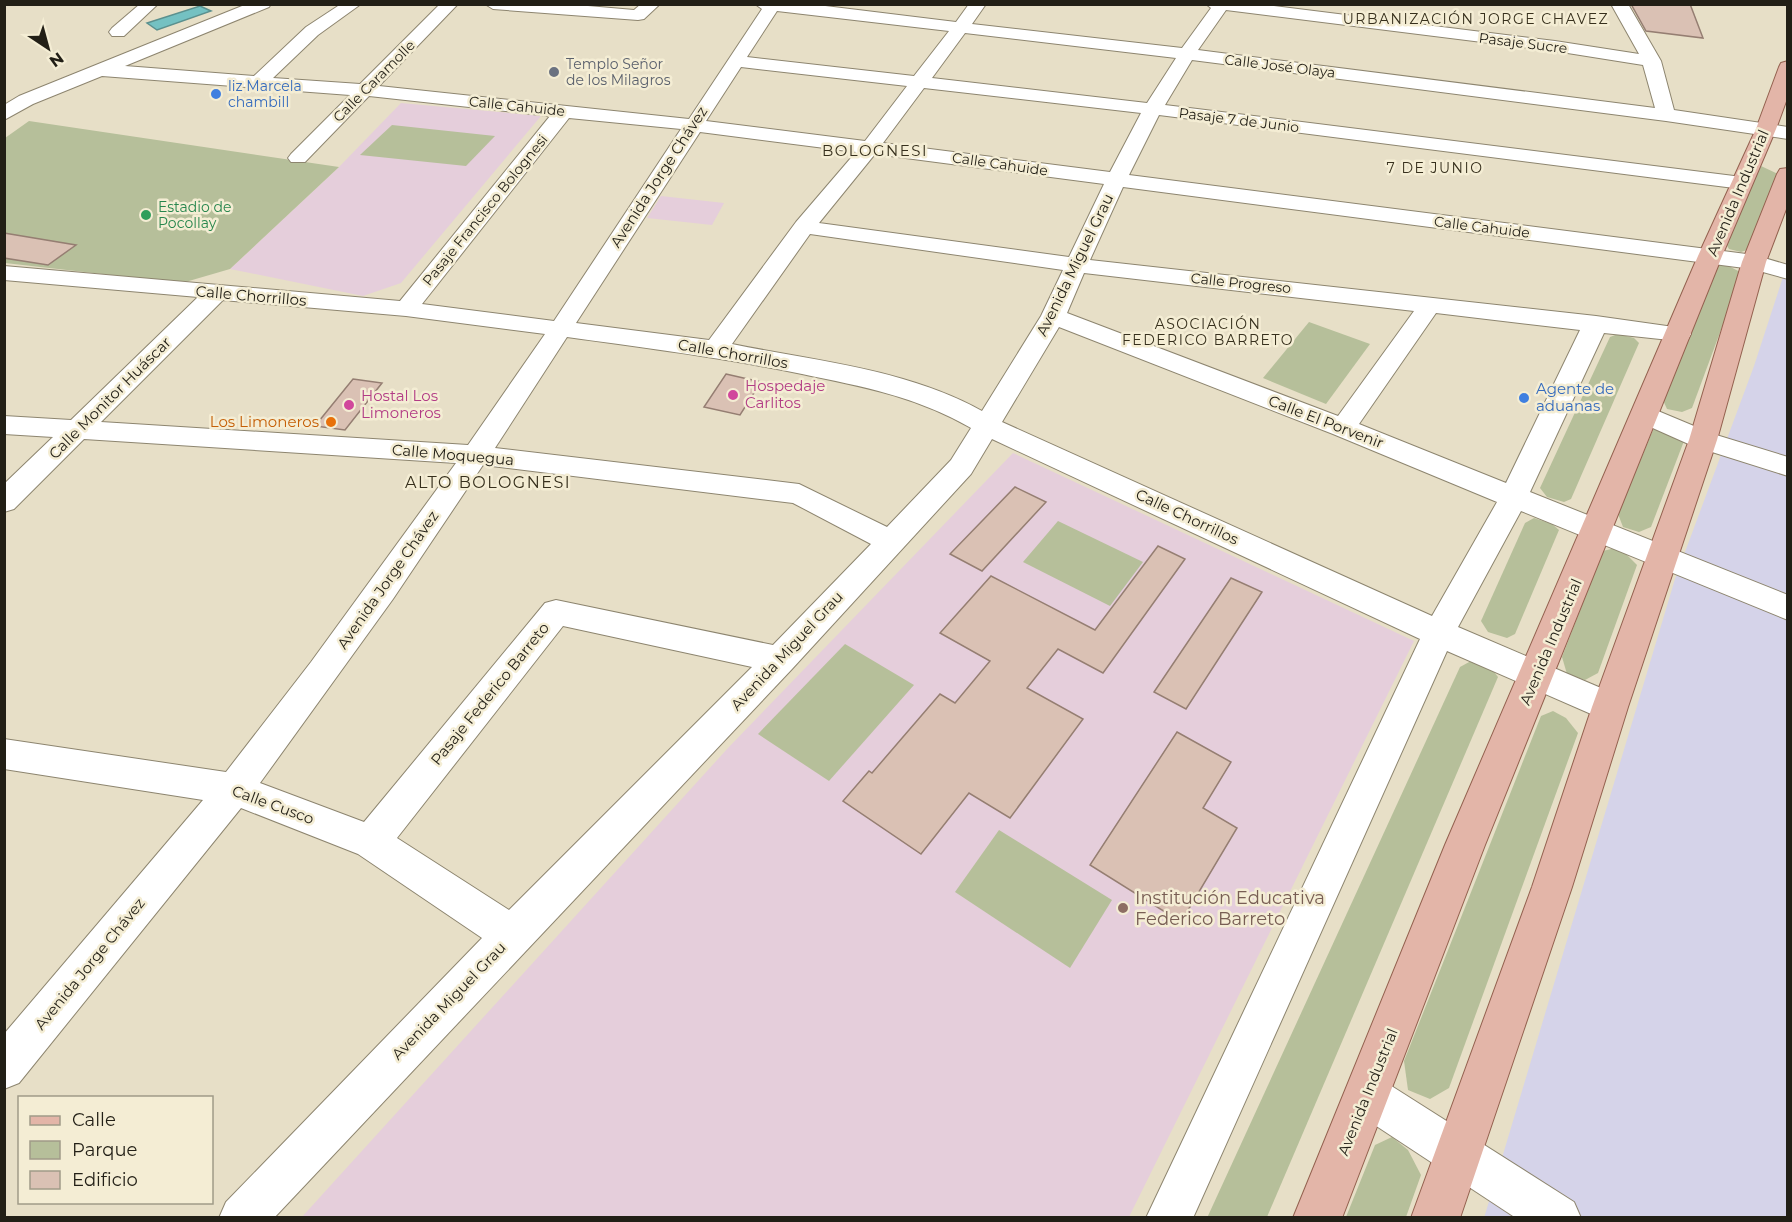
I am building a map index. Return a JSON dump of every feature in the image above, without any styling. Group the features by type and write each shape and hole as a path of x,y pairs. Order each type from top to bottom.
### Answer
{"main road":[{"path":"1774,115 1788,165"},
{"name":"Avenida Industrial","path":"1317,1218 1466,845 1710,256 1774,115"},
{"path":"1435,1218 1552,887 1610,707 1703,440 1771,267 1788,174"}],"street":[{"path":"118,32 150,4"},
{"path":"4,114 26,100 262,4"},
{"path":"257,83 312,31 352,4"},
{"name":"Calle Caramolle","path":"298,158 450,4"},
{"path":"494,4 647,9"},
{"path":"716,349 804,227 922,81 978,4"},
{"path":"1619,4 1636,28 1652,62 1666,115"},
{"name":"Calle José Olaya","path":"770,5 1187,54 1666,115 1774,115"},
{"name":"Avenida Jorge Chávez","path":"4,1068 233,789 323,673 476,455 736,61 770,5"},
{"name":"Pasaje Sucre","path":"1219,5 1555,46 1652,62"},
{"name":"Avenida Miguel Grau","path":"242,1218 512,935 780,660 961,467 1053,316 1116,180 1153,109 1219,5"},
{"name":"Pasaje 7 de Junio","path":"736,61 1153,109 1774,115"},
{"name":"Calle Cahuide","path":"100,70 363,90 694,124 1710,256 1771,267"},
{"path":"4,92 26,100"},
{"name":"Pasaje Francisco Bolognesi","path":"406,309 565,110"},
{"name":"Calle Progreso","path":"804,227 1075,265 1679,334"},
{"name":"Calle Chorrillos","path":"4,273 215,294 406,309 560,328 716,349 896,386 953,406 988,426 1439,633 1610,707"},
{"name":"Calle Monitor Huáscar","path":"4,502 215,294"},
{"path":"1343,428 1430,305"},
{"name":"Calle El Porvenir","path":"1053,316 1343,428 1788,608"},
{"path":"1168,1218 1439,633 1514,496 1596,323"},
{"path":"1646,415 1703,440 1788,467"},
{"name":"Calle Moquegua","path":"4,425 476,455 799,494 890,541"},
{"name":"Pasaje Federico Barreto","path":"371,842 556,612 780,660"},
{"name":"Calle Cusco","path":"4,754 233,789 371,842 512,935"},
{"path":"1367,1095 1558,1218"}],"shaded area":[{"path":"401,103 541,116 401,283 363,296 230,269 339,167"},
{"path":"661,196 724,203 712,225 647,218"},
{"path":"1787,255 1787,1217 1484,1218 1675,579 1754,366 1783,277"},
{"path":"1013,453 1414,641 1129,1217 301,1218 728,748"}],"green space":[{"name":"Estadio de Pocollay","path":"29,121 339,167 230,269 182,283 5,263 5,138"},
{"path":"392,125 495,136 466,166 360,155"},
{"path":"1761,166 1778,174 1750,249 1741,252 1729,249 1724,241 1754,168"},
{"path":"1723,263 1742,273 1692,408 1682,412 1667,409 1662,398 1715,265"},
{"path":"1309,322 1370,344 1326,404 1263,378"},
{"path":"1618,334 1634,338 1639,343 1571,499 1564,502 1547,497 1540,488 1610,337"},
{"path":"1663,427 1684,441 1651,527 1639,532 1623,527 1618,514 1653,430"},
{"path":"1534,518 1552,524 1559,530 1515,634 1507,638 1488,632 1481,621 1525,523"},
{"path":"1058,521 1143,562 1110,606 1023,562"},
{"path":"1615,548 1626,554 1637,565 1598,673 1585,680 1567,674 1562,657 1603,551"},
{"path":"845,644 914,685 829,781 758,734"},
{"path":"1471,661 1491,668 1498,677 1267,1217 1207,1218 1460,667"},
{"path":"1553,711 1566,718 1578,733 1449,1088 1430,1099 1408,1090 1404,1061 1541,716"},
{"path":"999,830 1112,900 1070,968 955,892"},
{"path":"1392,1137 1408,1150 1421,1175 1406,1217 1346,1217 1375,1145"}],"water":[{"path":"200,6 211,11 157,30 147,23"}],"building":[{"path":"1631,4 1690,4 1703,38 1646,31"},
{"path":"4,233 76,245 48,265 4,258"},
{"path":"726,374 761,382 740,415 704,407"},
{"name":"Hostal Los Limoneros","path":"353,379 382,383 345,430 315,426"},
{"path":"1015,487 1046,502 982,571 950,554"},
{"path":"1158,546 1185,559 1103,673 1058,649 1027,688 1083,719 1010,818 969,793 921,854 843,801 869,771 872,773 940,694 955,703 990,661 940,633 991,576 1095,630"},
{"path":"1231,578 1262,592 1186,709 1154,692"},
{"path":"1177,732 1231,762 1203,808 1237,828 1181,922 1090,865"}],"place":[{"name":"Templo Señor de los Milagros","path":"554,72"},
{"name":"liz Marcela chambill","path":"216,94"},
{"name":"Estadio de Pocollay","path":"146,215"},
{"name":"Hospedaje Carlitos","path":"733,395"},
{"name":"Agente de aduanas","path":"1524,398"},
{"name":"Hostal Los Limoneros","path":"349,405"},
{"name":"Los Limoneros","path":"331,422"},
{"name":"Institución Educativa Federico Barreto","path":"1123,908"}],"district":[{"name":"URBANIZACIÓN JORGE CHAVEZ","path":"1476,19"},
{"name":"BOLOGNESI","path":"875,151"},
{"name":"7 DE JUNIO","path":"1435,168"},
{"name":"ASOCIACIÓN FEDERICO BARRETO","path":"1208,332"},
{"name":"ALTO BOLOGNESI","path":"488,482"}]}
